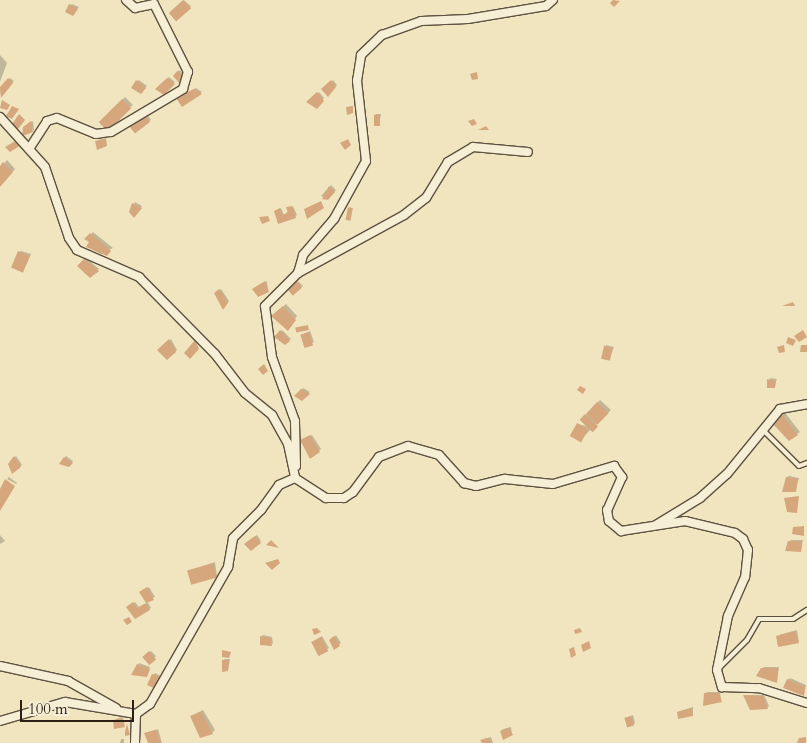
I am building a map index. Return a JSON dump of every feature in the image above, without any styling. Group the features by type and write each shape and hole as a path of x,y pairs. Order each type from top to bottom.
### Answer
{"street":[{"path":"29,149 47,121 57,118 96,134 111,132 186,84 188,72 154,4 135,8 126,0"},
{"path":"298,274 303,255 334,219 366,161 357,82 361,56 382,35 421,21 468,19 546,6 553,0"},
{"path":"0,117 45,167 69,238 77,250 139,277 216,354 244,393 272,415 288,444 294,478 326,498 344,498 354,492 379,457 408,446 439,455 464,483 476,486 505,479 553,484 614,466 622,477 607,510 609,521 621,531 650,529 685,521 735,533 743,539 748,550 745,577 728,616 717,670 722,687 759,688 807,703"},
{"path":"294,478 295,421 288,392 272,357 264,319 265,306 298,274 404,215 426,198 448,162 473,147 528,152"},
{"path":"650,529 700,498 764,431 780,409 807,404"},
{"path":"135,743 136,714 161,688 198,613 228,567 233,538 261,510 279,485 294,478"},
{"path":"0,666 68,681 120,711"},
{"path":"0,721 65,702 136,714"}],"lane":[{"path":"764,431 799,466 807,463"},
{"path":"717,670 747,640 759,619 793,619 807,610"}],"building":[{"path":"184,0 191,8 176,21 169,13"},
{"path":"613,0 620,1 614,7 610,3"},
{"path":"69,4 78,9 73,16 65,12"},
{"path":"177,71 185,77 180,84 173,76"},
{"path":"477,72 478,79 472,80 470,74"},
{"path":"8,78 13,83 1,98 0,87"},
{"path":"167,78 175,84 164,95 155,89"},
{"path":"136,80 146,88 141,94 131,88"},
{"path":"331,80 336,87 328,97 321,89"},
{"path":"194,89 202,94 182,107 176,98"},
{"path":"317,92 324,101 317,109 306,102"},
{"path":"122,99 131,108 108,132 99,122"},
{"path":"2,100 10,105 7,110 0,108"},
{"path":"12,106 19,109 12,119 6,116"},
{"path":"353,106 353,113 347,115 346,107"},
{"path":"19,114 25,120 18,129 12,124"},
{"path":"144,114 150,122 135,133 129,125"},
{"path":"374,115 380,115 380,126 374,126"},
{"path":"474,119 477,124 472,126 468,121"},
{"path":"31,121 33,132 22,136 23,127"},
{"path":"486,126 489,130 478,130"},
{"path":"105,139 107,146 97,150 95,141"},
{"path":"348,139 351,145 345,150 340,143"},
{"path":"17,140 21,145 10,152 5,147"},
{"path":"3,162 13,172 0,187 0,166"},
{"path":"329,186 335,192 328,200 322,199"},
{"path":"321,201 324,208 307,219 304,209"},
{"path":"132,203 142,208 134,218 129,212"},
{"path":"292,206 296,218 278,224 274,211 280,208 282,215 288,213 286,207"},
{"path":"348,207 353,208 350,221 346,220"},
{"path":"268,216 270,221 262,224 259,217"},
{"path":"90,233 111,251 107,256 86,247 89,242 84,239"},
{"path":"18,251 30,256 23,273 11,268"},
{"path":"84,259 99,271 90,278 77,266"},
{"path":"265,281 269,292 258,297 252,289"},
{"path":"296,281 302,288 293,296 287,289"},
{"path":"219,289 228,303 223,310 214,293"},
{"path":"793,302 795,306 782,306"},
{"path":"283,306 296,320 288,331 271,316"},
{"path":"308,325 309,330 296,332 295,327"},
{"path":"280,330 290,341 285,345 274,337"},
{"path":"803,330 807,337 799,342 794,336"},
{"path":"309,332 313,345 304,348 300,335"},
{"path":"788,337 796,340 793,346 786,343"},
{"path":"169,339 176,352 167,360 157,350"},
{"path":"195,340 199,349 190,359 184,353"},
{"path":"784,345 785,352 779,353 777,347"},
{"path":"801,345 807,345 807,352 800,352"},
{"path":"604,346 613,348 610,361 601,359"},
{"path":"264,364 268,371 263,375 258,369"},
{"path":"767,379 776,381 775,388 767,388"},
{"path":"580,386 586,389 583,394 577,390"},
{"path":"301,389 310,394 302,401 294,396"},
{"path":"597,402 609,413 598,425 586,414"},
{"path":"780,412 798,435 789,441 772,423"},
{"path":"585,414 598,426 593,432 580,420"},
{"path":"577,423 588,429 581,442 570,436"},
{"path":"310,435 320,452 310,459 300,440"},
{"path":"14,456 21,467 12,474 8,464"},
{"path":"64,457 73,463 69,467 59,464"},
{"path":"786,477 798,479 796,492 782,492"},
{"path":"5,479 15,486 0,511 0,489"},
{"path":"799,496 797,513 787,512 784,498"},
{"path":"804,526 804,536 792,534 793,527"},
{"path":"255,536 261,543 251,551 244,544"},
{"path":"271,540 279,548 266,545"},
{"path":"788,541 802,541 801,552 785,551"},
{"path":"278,559 280,563 272,570 265,563"},
{"path":"213,563 217,577 191,585 187,570"},
{"path":"147,587 154,600 146,603 139,592"},
{"path":"133,602 137,608 146,603 150,610 135,619 126,607"},
{"path":"129,617 132,622 127,625 123,620"},
{"path":"317,628 321,632 314,635 312,629"},
{"path":"580,628 582,632 575,634 574,630"},
{"path":"795,631 799,643 778,647 776,636"},
{"path":"260,636 271,638 272,646 260,645"},
{"path":"334,636 340,646 334,650 329,640"},
{"path":"321,637 328,651 318,656 311,642"},
{"path":"589,641 591,648 583,652 581,645"},
{"path":"574,647 576,655 571,658 569,649"},
{"path":"222,650 231,652 229,658 222,657"},
{"path":"149,651 156,659 149,665 142,657"},
{"path":"222,660 229,660 228,671 222,672"},
{"path":"137,664 150,669 147,677 131,675"},
{"path":"761,668 778,668 777,683 756,676"},
{"path":"152,674 160,677 156,689 147,685"},
{"path":"787,679 805,687 804,696 783,688"},
{"path":"704,693 719,693 722,702 703,706"},
{"path":"743,695 763,696 768,709 750,710"},
{"path":"692,708 693,716 678,719 677,712"},
{"path":"201,712 213,734 200,738 190,716"},
{"path":"631,716 634,726 627,728 624,718"},
{"path":"122,718 125,727 114,729 113,720"},
{"path":"127,724 130,735 125,736 125,732"},
{"path":"509,728 513,735 503,740 500,731"},
{"path":"156,730 161,743 148,743 144,733"},
{"path":"806,737 806,743 797,743 799,738"},
{"path":"489,738 491,743 482,743 480,740"}]}
